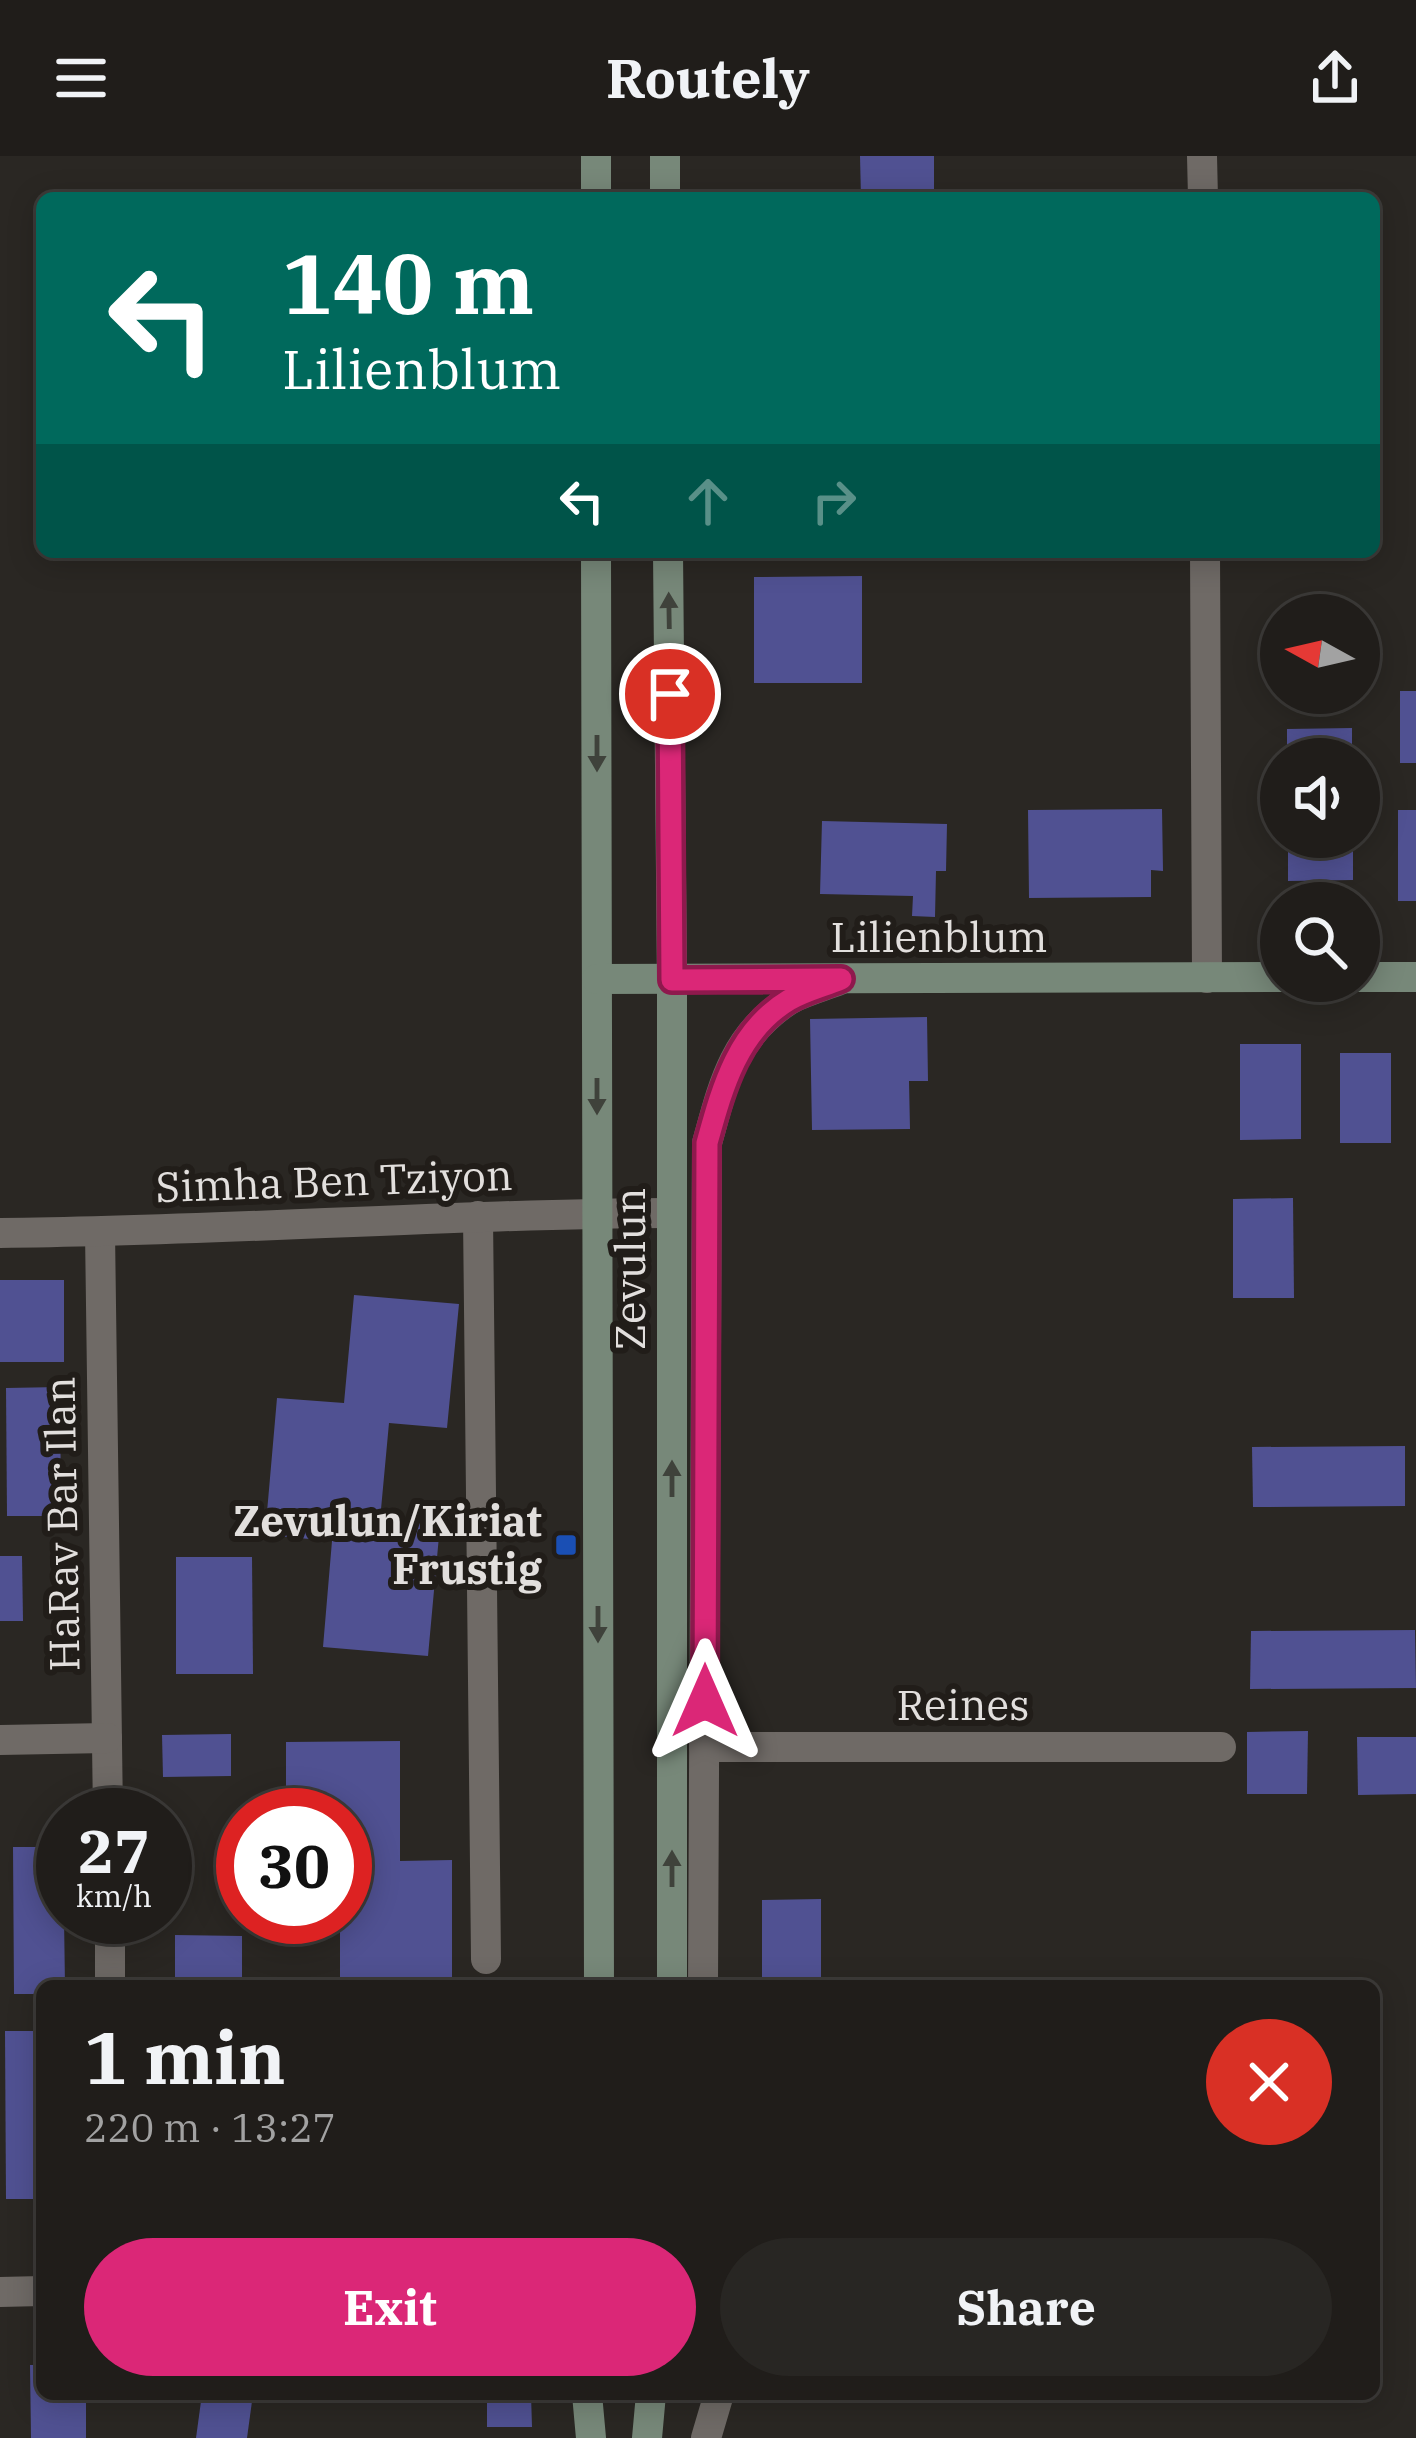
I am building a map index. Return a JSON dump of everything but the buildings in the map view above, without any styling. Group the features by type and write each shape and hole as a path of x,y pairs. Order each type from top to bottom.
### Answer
{"main road":[{"path":"596,156 596,192"},
{"path":"664,156 665,192"},
{"name":"Zevulun","path":"596,558 598,1980"},
{"name":"Zevulun","path":"668,558 672,1980"},
{"name":"Lilienblum","path":"597,979 1260,977"},
{"path":"1380,977 1416,977"},
{"path":"588,2400 591,2438"},
{"path":"647,2438 650,2400"}],"street":[{"path":"1202,156 1203,192"},
{"path":"1205,558 1207,978"},
{"name":"Zevulun","path":"704,1980 707,1143 723,1084 748,1035 789,1000 841,979"},
{"name":"Simha Ben Tziyon","path":"0,1233 672,1213"},
{"path":"478,1216 486,1959"},
{"name":"HaRav Bar Ilan","path":"100,1232 108,1788"},
{"path":"0,1740 107,1738"},
{"name":"Reines","path":"704,1748 1221,1747"},
{"path":"110,1944 110,1980"},
{"path":"0,2291 36,2291"},
{"path":"706,2438 717,2400"}],"place":[{"name":"Zevulun/Kiriat Frustig","path":"566,1545"}],"route":[{"path":"670,694 672,980 841,979 789,1000 748,1035 723,1084 707,1143 705,1701"}]}
